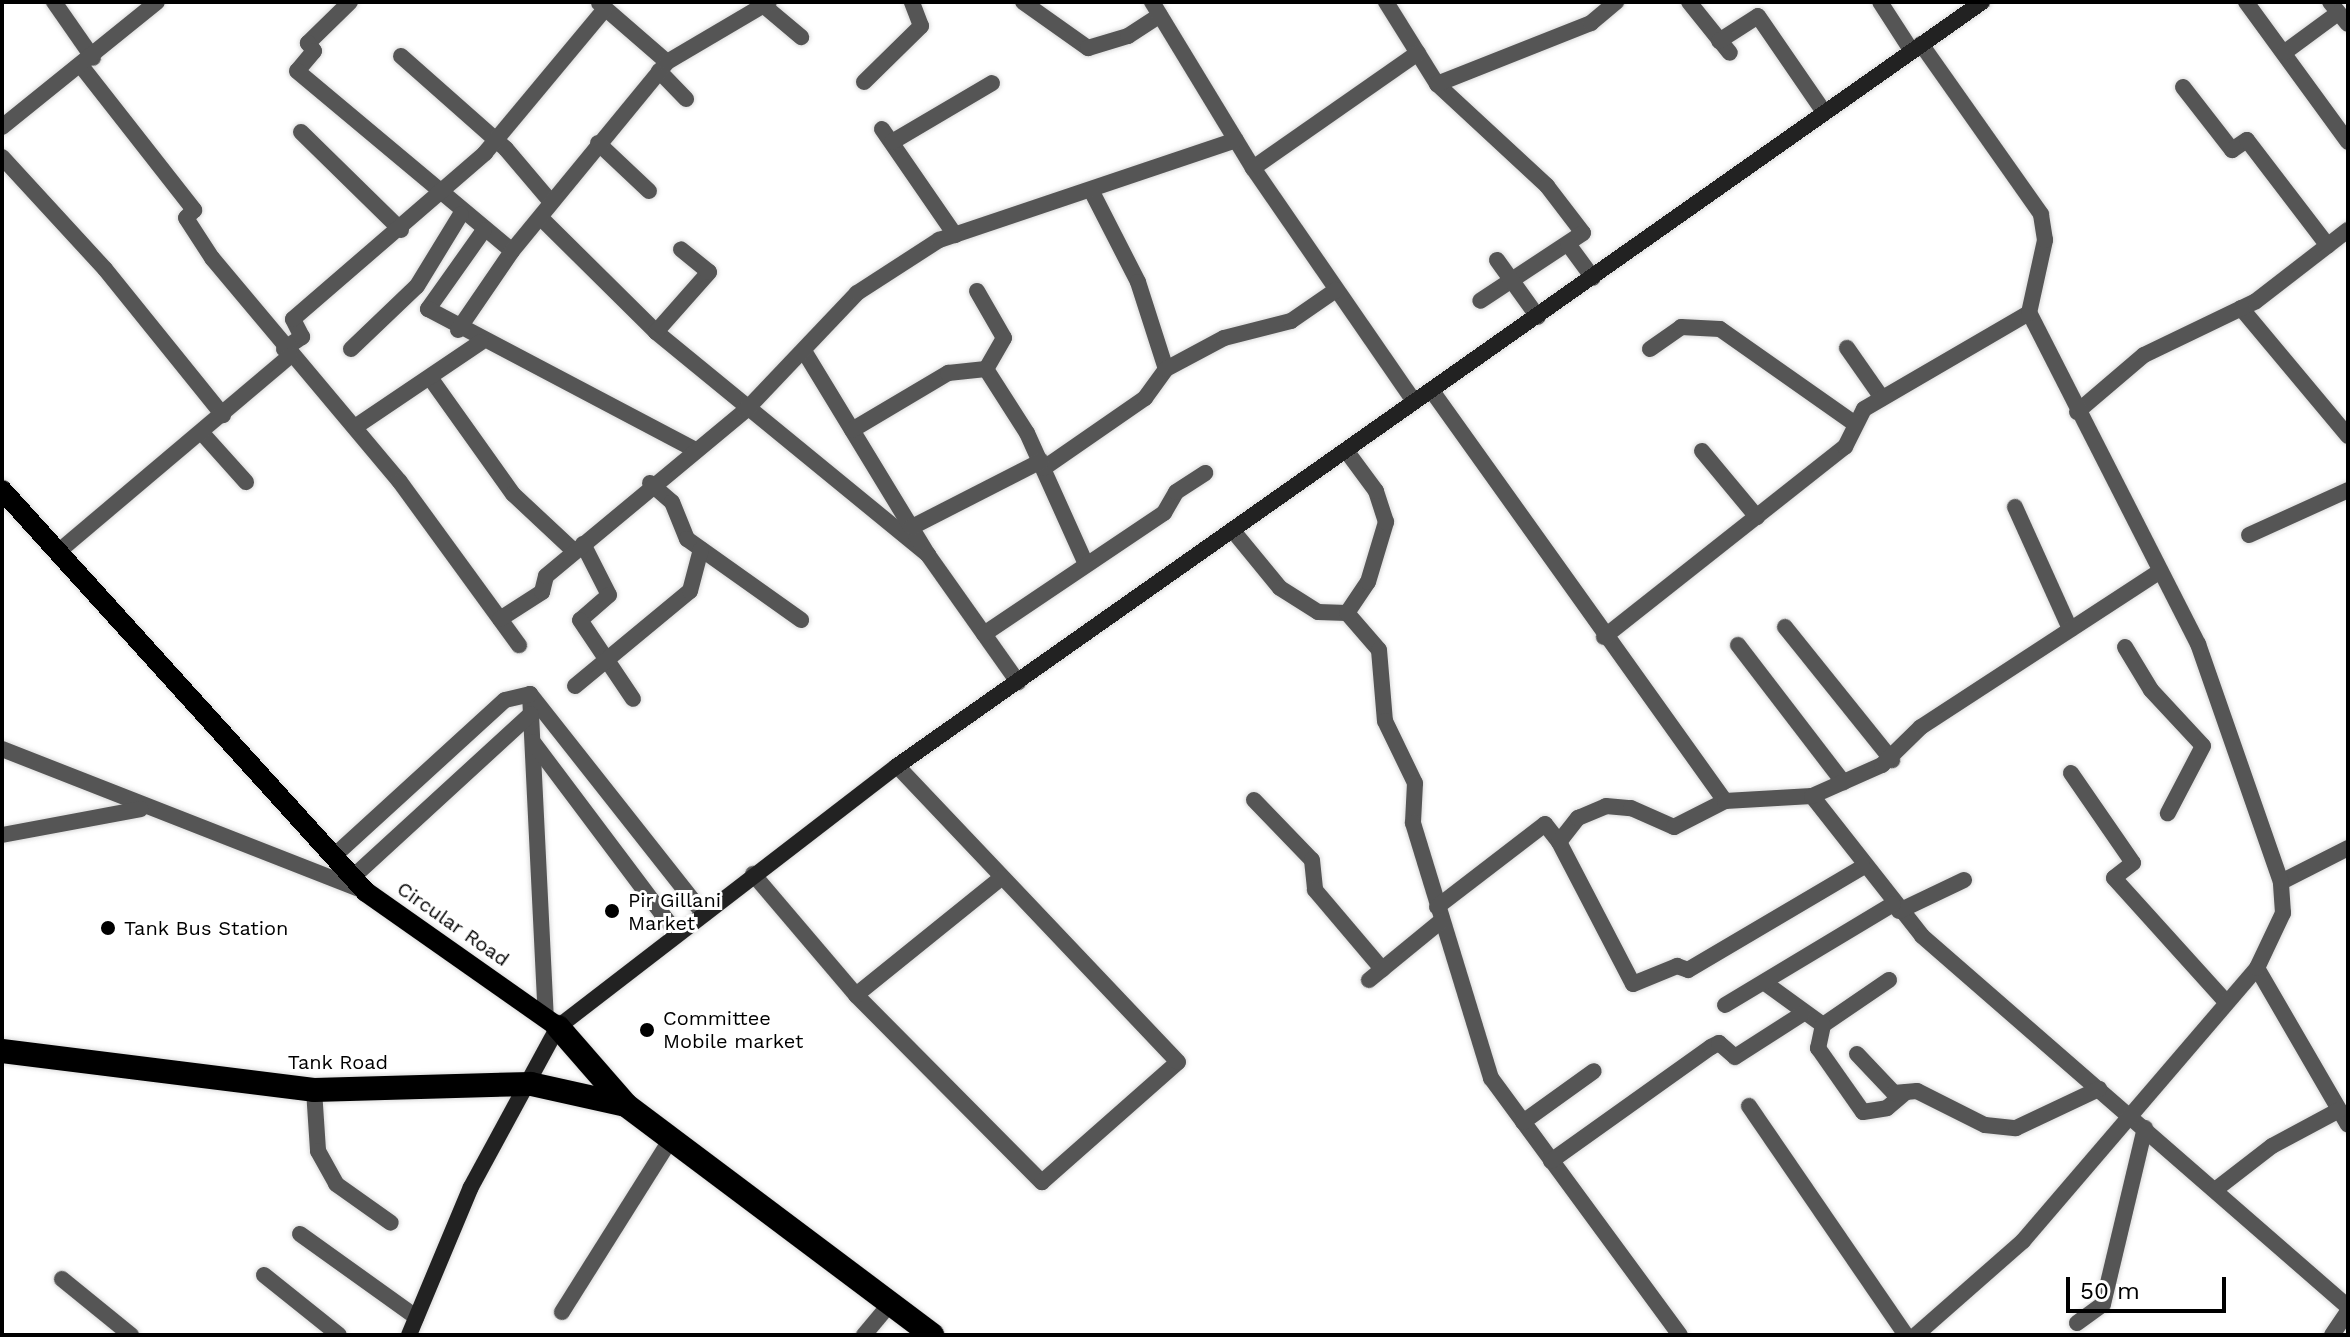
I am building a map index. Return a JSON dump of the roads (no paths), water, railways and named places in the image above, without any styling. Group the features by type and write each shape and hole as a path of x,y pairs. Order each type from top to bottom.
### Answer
{"highway":[{"name":"Circular Road","path":"552,1022 626,1105 932,1335"},
{"name":"Tank Road","path":"2,1051 314,1090 531,1084 626,1105"}],"main road":[{"path":"409,1335 471,1187 531,1084 552,1022 677,934 897,766 1348,453 1414,401 1538,317 1982,2"},
{"name":"Circular Road","path":"2,490 360,884 552,1022"}],"street":[{"path":"54,2 87,62 194,210 186,218 212,258 287,352 355,427 519,645"},
{"path":"2,127 87,62 157,2"},
{"path":"350,2 308,43 314,51 297,71 440,197 512,251"},
{"path":"864,82 921,26 912,2"},
{"path":"1023,2 1088,48 1128,36 1156,9 1253,168 1414,401"},
{"path":"1386,2 1437,84 1547,186 1583,233 1510,278 1480,301"},
{"path":"1437,84 1591,23 1616,2"},
{"path":"1689,2 1725,47 1758,16 1824,112"},
{"path":"1880,2 2041,214 2045,240 2029,313 2198,644 2281,882 2283,913 2257,968 2129,1113 2023,1241 1916,1335"},
{"path":"2246,2 2348,142"},
{"path":"458,330 512,251 542,219 551,202 663,66 766,4 801,37"},
{"path":"58,552 223,415 302,337 293,319 440,197 602,6 663,66 686,99"},
{"path":"2285,52 2339,13"},
{"path":"1253,168 1418,53"},
{"path":"401,56 492,138 551,202"},
{"path":"955,235 887,136 992,83"},
{"path":"2183,87 2232,150 2247,140 2328,246"},
{"path":"301,132 401,230"},
{"path":"500,619 542,592 546,576 578,547 650,483 746,410 857,293 955,235 1092,192 1236,140"},
{"path":"598,143 649,191"},
{"path":"2,157 105,269 223,415"},
{"path":"1092,192 1138,282 1166,369"},
{"path":"351,349 417,286 461,214"},
{"path":"542,219 656,332 746,410 928,555"},
{"path":"484,230 428,309 458,330 629,410 694,449"},
{"path":"2077,412 2144,355 2241,308 2348,230"},
{"path":"1568,244 1593,278"},
{"path":"656,332 709,272 681,249"},
{"path":"1497,260 1538,317"},
{"path":"912,527 1042,465 1145,398 1166,369 1224,338 1291,321 1336,290"},
{"path":"977,291 1004,338 986,369"},
{"path":"2241,308 2348,436"},
{"path":"1604,637 1845,447 1855,424 1882,398 2029,313"},
{"path":"1650,349 1681,327 1720,329 1855,424"},
{"path":"355,427 431,379 481,342"},
{"path":"1847,348 1882,398"},
{"path":"804,351 928,555 1018,682"},
{"path":"852,430 948,373 986,369"},
{"path":"986,369 1042,465 1086,564"},
{"path":"431,379 513,494 578,547 609,595 580,620 633,699"},
{"path":"1432,391 1604,637 1725,801"},
{"path":"202,433 246,482"},
{"path":"1702,451 1757,517"},
{"path":"1347,613 1368,582 1386,522 1376,491 1348,453"},
{"path":"984,634 1164,513 1176,492 1205,473"},
{"path":"650,483 672,502 687,539 801,620"},
{"path":"2249,535 2348,490"},
{"path":"2015,507 2070,629"},
{"path":"1234,532 1280,588 1318,612 1347,613"},
{"path":"575,686 690,591 701,549"},
{"path":"1559,842 1578,818 1606,806 1674,827 1725,801 1812,796 1892,760 1921,727 2159,572"},
{"path":"1347,613 1386,671 1381,704 1415,783 1413,823 1491,1078 1680,1335"},
{"path":"1785,627 1892,760"},
{"path":"1738,645 1843,782"},
{"path":"2125,647 2151,690 2203,746"},
{"path":"334,856 505,700 530,694"},
{"path":"530,694 552,1022"},
{"path":"530,694 703,913"},
{"path":"2,749 142,809 360,884 531,714"},
{"path":"2168,813 2203,746 2228,732"},
{"path":"533,742 677,934"},
{"path":"753,874 856,995 1042,1182 1178,1062 897,766"},
{"path":"2071,773 2133,863 2114,878 2226,1002"},
{"path":"1812,796 1896,907 2348,1309 2332,1335"},
{"path":"1254,800 1312,860 1315,890 1376,975 1439,914 1545,824 1559,842 1633,984 1677,966 1688,970 1863,867"},
{"path":"2,835 142,809"},
{"path":"2281,882 2348,848"},
{"path":"856,995 1001,878"},
{"path":"1725,1005 1896,907 1964,880"},
{"path":"2257,968 2348,1125"},
{"path":"1889,980 1823,1025 1818,1048 1863,1112 1887,1108 1906,1092"},
{"path":"1765,983 1802,1014 1823,1025"},
{"path":"1551,1161 1711,1047 1719,1043 1735,1057 1802,1014"},
{"path":"1857,1054 1894,1093 1906,1092 1985,1125 2016,1128 2099,1089"},
{"path":"1523,1122 1594,1071"},
{"path":"314,1090 318,1151 336,1184 391,1223"},
{"path":"1749,1106 1906,1335"},
{"path":"2215,1190 2272,1146 2339,1110"},
{"path":"2077,1323 2103,1304 2145,1128"},
{"path":"562,1312 671,1139"},
{"path":"300,1234 416,1317"},
{"path":"264,1275 339,1335"},
{"path":"62,1279 131,1335"},
{"path":"864,1335 890,1304"}],"place":[{"name":"Pir Gillani Market","path":"612,911"},
{"name":"Tank Bus Station","path":"108,928"},
{"name":"Committee Mobile market","path":"647,1030"}]}
